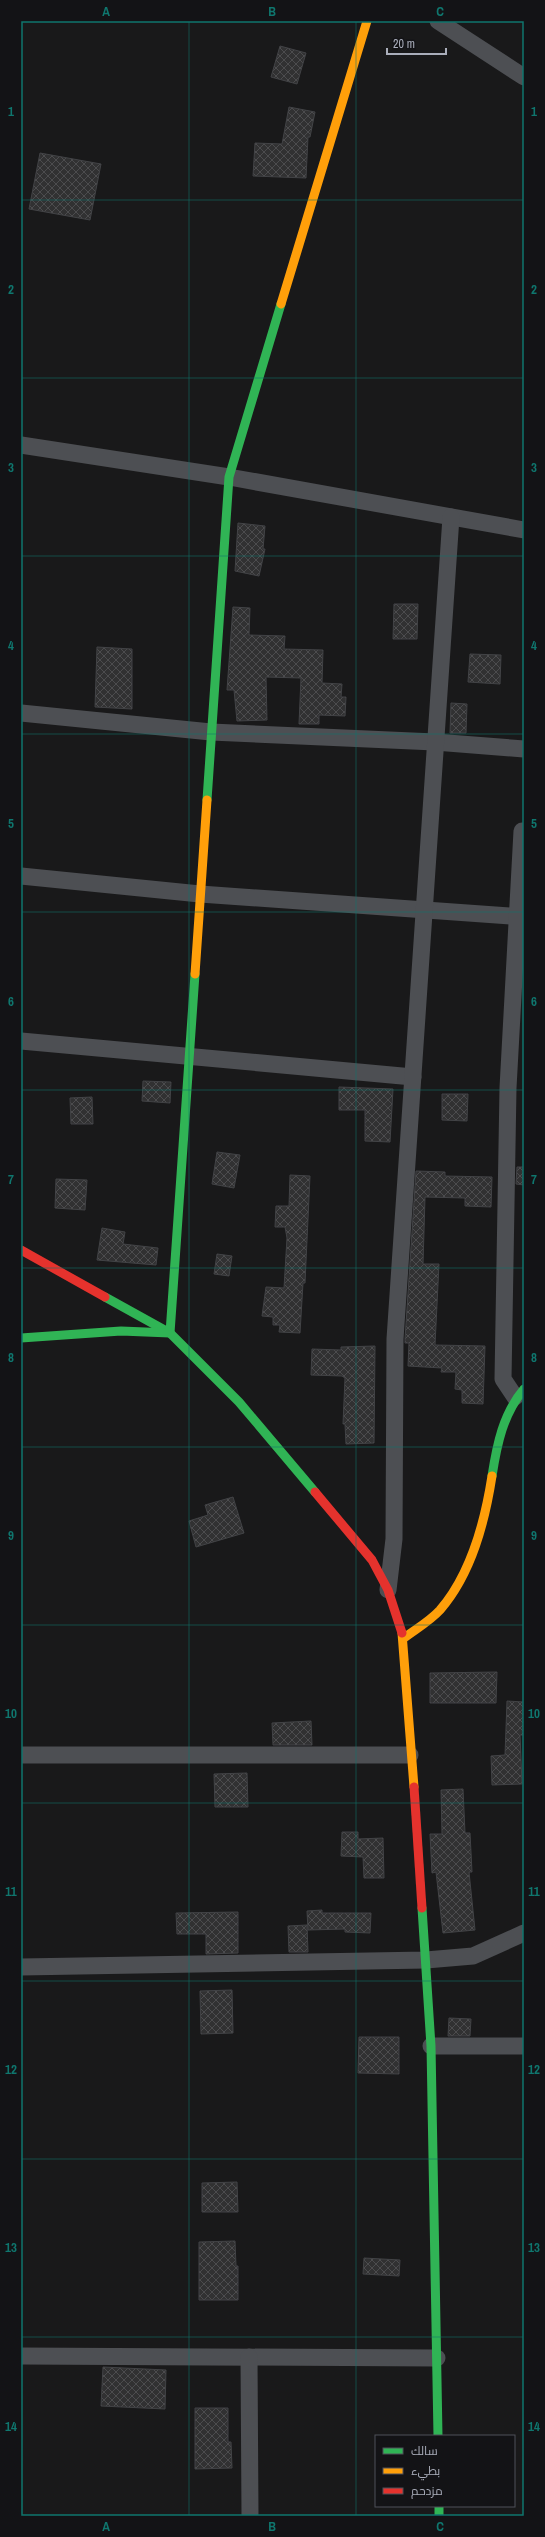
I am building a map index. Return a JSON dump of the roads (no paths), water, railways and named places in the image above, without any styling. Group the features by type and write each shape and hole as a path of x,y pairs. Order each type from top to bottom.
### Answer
{"street":[{"path":"170,1334 228,477 366,21"},
{"path":"438,21 524,78"},
{"path":"21,445 228,477 524,530"},
{"path":"388,1590 394,1539 395,1339 451,517"},
{"path":"21,713 211,732 436,742 524,749"},
{"path":"404,1638 440,1609 469,1559 482,1526 504,1421 520,1393 503,1379 508,1088 521,917 522,831"},
{"path":"21,876 200,894 521,917"},
{"path":"21,1041 413,1077"},
{"path":"21,1250 170,1334 244,1408 372,1560 388,1590 404,1638 410,1755 426,1960 431,2046 438,2435"},
{"path":"21,1338 121,1331 170,1334"},
{"path":"21,1755 410,1755"},
{"path":"21,1967 426,1960 473,1956 524,1933"},
{"path":"431,2046 524,2046"},
{"path":"21,2356 437,2358"},
{"path":"249,2357 250,2516"}]}
